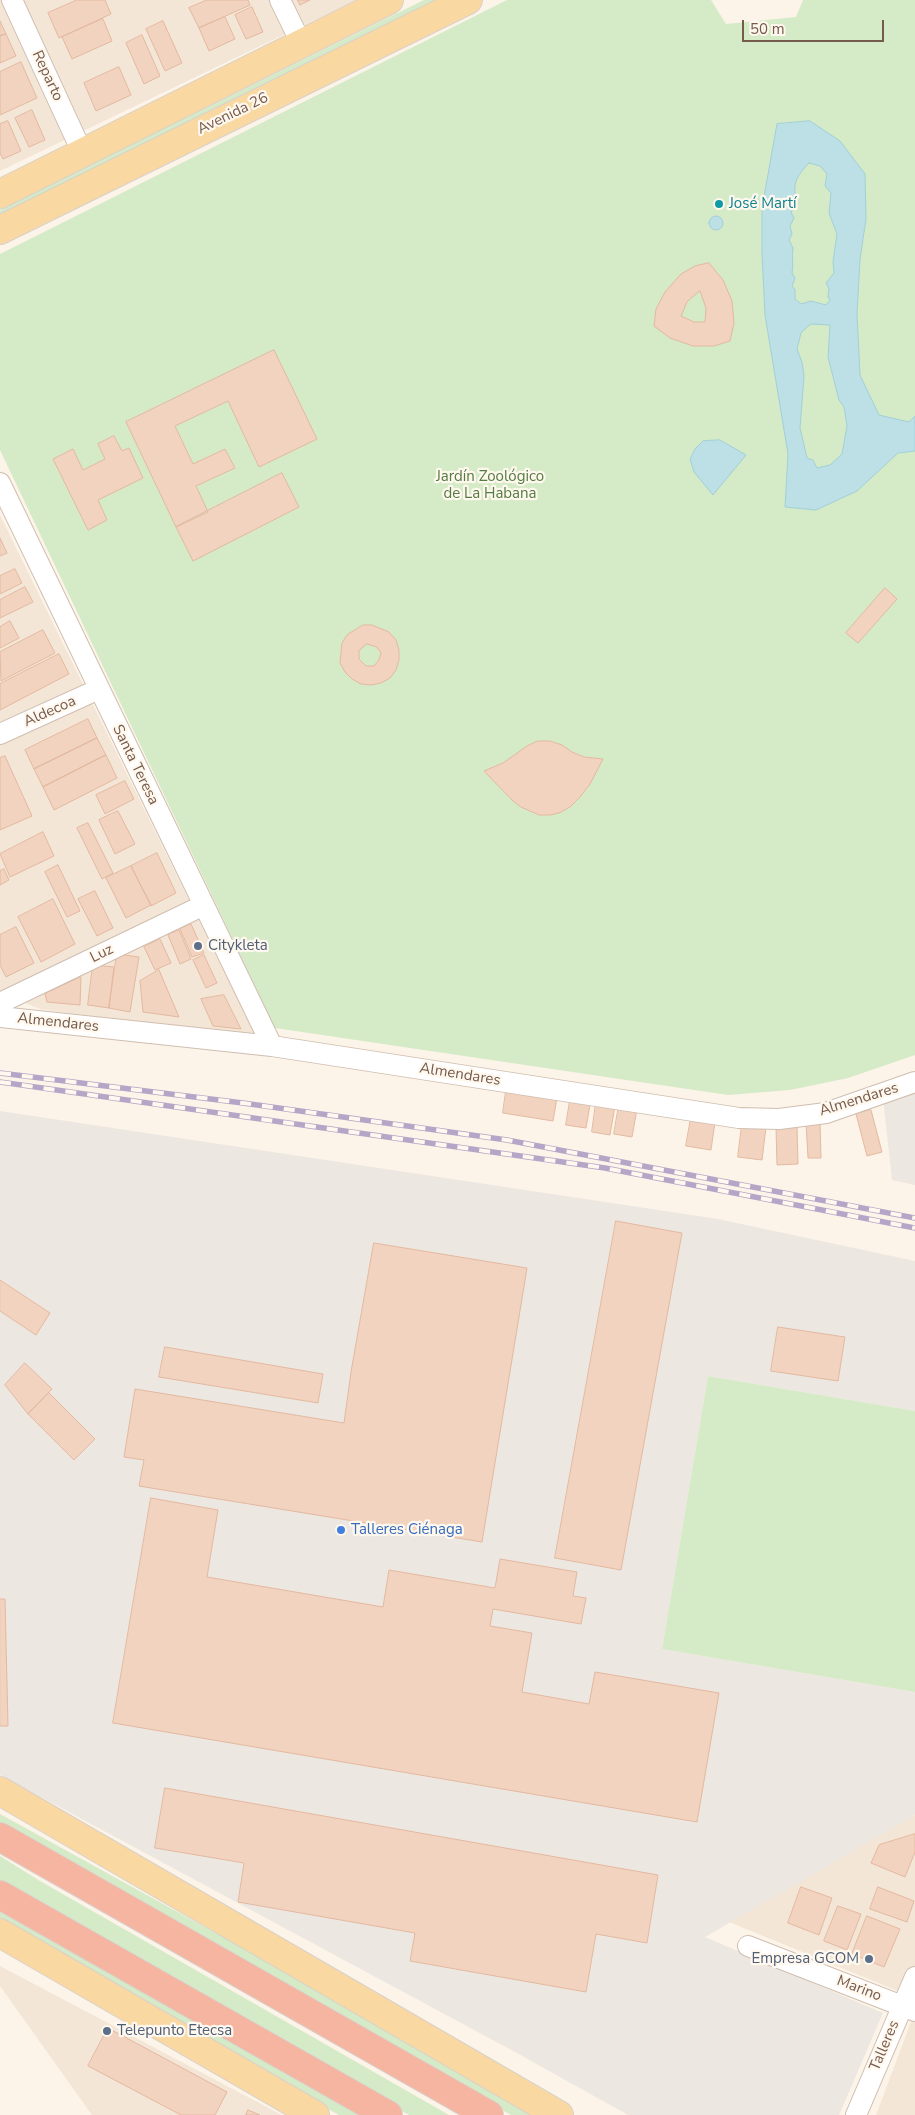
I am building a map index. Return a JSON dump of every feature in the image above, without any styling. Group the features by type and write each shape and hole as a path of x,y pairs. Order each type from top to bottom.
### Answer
{"highway":[{"path":"0,1836 489,2115"},
{"path":"0,1895 388,2115"}],"main road":[{"path":"0,194 389,0"},
{"name":"Avenida 26","path":"0,230 468,0"},
{"path":"0,1791 559,2115"},
{"path":"0,1933 315,2115"}],"street":[{"name":"Reparto","path":"12,0 82,152"},
{"path":"280,0 301,43"},
{"name":"Santa Teresa","path":"0,483 272,1046"},
{"name":"Aldecoa","path":"0,734 99,690"},
{"name":"Luz","path":"0,1003 204,905"},
{"name":"Almendares","path":"0,1017 272,1046 738,1118 779,1119 826,1113 915,1082"},
{"name":"Marino","path":"748,1946 909,2009"},
{"name":"Talleres","path":"856,2115 909,2009 915,1978"}],"shaded area":[{"path":"0,0 356,0 0,171"},
{"path":"0,515 258,1041 40,1009 0,993"},
{"path":"915,1088 915,1185 892,1180 883,1098"},
{"name":"Talleres Ciénaga","path":"0,1111 718,1219 915,1261 915,1411 708,1376 662,1649 915,1692 915,1815 705,1937 883,2013 839,2115 628,2115 515,2052 0,1775"},
{"path":"915,1815 915,1998 729,1922"},
{"path":"0,1966 282,2115 92,2115 0,1986"},
{"path":"915,2011 915,2115 876,2115"}],"green space":[{"path":"424,0 442,0 0,218 0,210"},
{"name":"Jardín Zoológico de La Habana","path":"507,0 711,0 726,24 796,17 803,0 915,0 915,1055 848,1078 790,1090 728,1095 275,1028 0,450 0,254"},
{"path":"708,1376 915,1411 915,1692 662,1649"},
{"path":"0,1814 261,1958 538,2115 511,2115 0,1826"},
{"path":"0,1856 40,1881 449,2115 409,2115 0,1884"},
{"path":"0,1912 362,2115 339,2115 0,1924"}],"water":[{"path":"810,121 840,141 865,174 866,219 860,259 857,314 860,375 879,415 909,422 915,416 915,451 898,453 857,491 816,510 785,507 788,454 765,315 762,208 777,124","holes":["809,163 820,166 827,174 825,186 831,193 829,213 837,234 833,262 834,273 826,283 829,289 828,297 830,300 826,305 811,301 801,304 795,299 795,290 792,286 795,278 792,273 793,248 789,240 792,234 790,226 794,218 791,212 794,208 792,202 796,197 795,187 797,178","811,324 830,325 828,357 839,400 844,407 847,426 842,454 830,465 817,468 813,460 807,458 800,428 804,376 802,362 797,349 801,333"]},
{"path":"713,216 719,216 723,223 719,230 713,230 709,226 709,220"},
{"path":"720,440 746,455 713,495 694,472 690,459 695,449 703,441"}],"building":[{"path":"77,0 105,0 111,14 59,38 48,13"},
{"path":"207,0 248,0 250,5 199,28 189,8"},
{"path":"298,0 310,0 300,5"},
{"path":"252,7 263,32 246,39 235,15"},
{"path":"225,17 235,39 209,51 199,28"},
{"path":"103,19 112,41 72,59 62,37"},
{"path":"0,21 6,34 0,36"},
{"path":"163,21 182,63 165,71 146,29"},
{"path":"6,34 16,56 0,63 0,36"},
{"path":"142,35 160,76 144,84 126,43"},
{"path":"21,62 37,98 0,115 0,72"},
{"path":"119,67 131,95 96,111 84,83"},
{"path":"32,110 45,140 29,147 15,118"},
{"path":"8,121 21,151 3,159 0,153 0,124"},
{"path":"709,263 723,280 732,301 734,323 730,341 714,346 693,346 670,338 654,326 656,309 665,292 681,274 695,266","holes":["700,291 706,308 705,322 694,322 681,316 687,302"]},
{"path":"274,350 317,439 259,467 228,401 175,426 193,464 225,449 235,468 196,486 208,512 176,527 126,422"},
{"path":"114,436 122,451 129,448 143,478 98,500 107,520 88,530 53,459 73,449 83,470 105,459 98,444"},
{"path":"282,473 299,507 193,561 176,527"},
{"path":"0,538 7,553 0,556"},
{"path":"15,569 22,583 0,594 0,576"},
{"path":"25,587 33,602 0,618 0,600"},
{"path":"885,588 897,599 858,643 846,633"},
{"path":"10,621 19,638 0,648 0,627"},
{"path":"363,625 372,625 389,632 396,640 399,650 396,670 390,678 381,683 361,684 345,672 340,663 342,643 347,635","holes":["367,644 377,647 381,653 379,660 374,666 366,666 359,659 359,651"]},
{"path":"43,630 55,653 1,681 0,652"},
{"path":"59,654 69,674 0,710 0,684"},
{"path":"88,719 97,738 34,769 25,750"},
{"path":"97,738 106,755 43,787 34,769"},
{"path":"538,741 550,741 584,757 603,759 590,784 580,797 570,807 559,813 539,815 521,807 484,771 503,763 527,746"},
{"path":"106,755 117,778 54,810 43,787"},
{"path":"5,756 32,816 0,830 0,758"},
{"path":"125,781 134,799 105,814 96,795"},
{"path":"118,811 135,844 115,854 99,820"},
{"path":"88,823 113,873 102,879 77,828"},
{"path":"43,832 54,856 10,877 0,854"},
{"path":"157,853 176,893 151,906 131,866"},
{"path":"58,865 80,911 67,917 45,872"},
{"path":"131,866 151,905 126,918 106,878"},
{"path":"4,869 9,880 0,885 0,871"},
{"path":"95,891 113,928 97,936 78,899"},
{"path":"53,899 75,944 41,962 18,917"},
{"path":"191,924 204,953 192,957 180,929"},
{"path":"16,927 34,963 6,977 0,965 0,935"},
{"path":"179,930 191,959 180,964 168,935"},
{"path":"160,939 171,963 155,970 144,947"},
{"path":"117,954 139,957 130,1012 109,1008"},
{"path":"204,955 217,983 206,988 193,960"},
{"path":"93,965 114,967 109,1008 88,1005"},
{"path":"159,970 179,1017 143,1012 140,981"},
{"path":"81,977 80,1005 47,1002 45,994"},
{"path":"224,995 241,1029 213,1026 201,999"},
{"path":"506,1091 557,1098 553,1121 503,1113"},
{"path":"570,1101 590,1105 586,1128 566,1125"},
{"path":"596,1103 615,1106 610,1135 592,1132"},
{"path":"619,1105 637,1109 632,1137 614,1134"},
{"path":"871,1110 882,1152 867,1156 856,1114"},
{"path":"691,1118 715,1122 711,1150 686,1146"},
{"path":"820,1121 821,1158 808,1158 806,1122"},
{"path":"742,1125 766,1127 762,1160 738,1157"},
{"path":"797,1126 798,1164 777,1165 776,1127"},
{"path":"616,1221 682,1233 621,1570 555,1558"},
{"path":"374,1243 527,1268 482,1542 139,1486 144,1460 124,1457 135,1389 344,1423"},
{"path":"0,1280 50,1313 36,1335 0,1311"},
{"path":"778,1327 845,1337 838,1381 771,1371"},
{"path":"165,1347 323,1374 318,1403 159,1377"},
{"path":"25,1363 52,1389 28,1414 5,1385"},
{"path":"49,1393 95,1439 74,1460 28,1414"},
{"path":"151,1498 218,1510 207,1577 383,1607 389,1570 495,1588 500,1559 577,1572 573,1596 586,1598 581,1624 493,1609 490,1626 532,1633 522,1692 589,1704 595,1672 719,1693 697,1822 113,1723"},
{"path":"0,1599 5,1599 8,1726 0,1726"},
{"path":"165,1788 658,1875 647,1943 596,1934 586,1992 410,1961 415,1933 238,1902 244,1863 155,1848"},
{"path":"915,1834 915,1852 905,1877 871,1863 879,1845"},
{"path":"801,1887 832,1898 819,1935 788,1923"},
{"path":"878,1887 914,1901 907,1922 870,1909"},
{"path":"838,1906 861,1914 847,1950 824,1941"},
{"path":"867,1916 900,1929 884,1967 852,1954"},
{"path":"108,2028 227,2092 215,2115 181,2115 88,2066"},
{"path":"248,2110 260,2115 246,2115"}],"railway":[{"path":"0,1073 243,1103 507,1140 915,1218"},
{"path":"0,1082 605,1168 915,1228"}],"place":[{"name":"José Martí","path":"719,204"},
{"name":"Citykleta","path":"198,946"},
{"name":"Talleres Ciénaga","path":"341,1530"},
{"name":"Empresa GCOM","path":"869,1959"},
{"name":"Telepunto Etecsa","path":"107,2031"}]}
